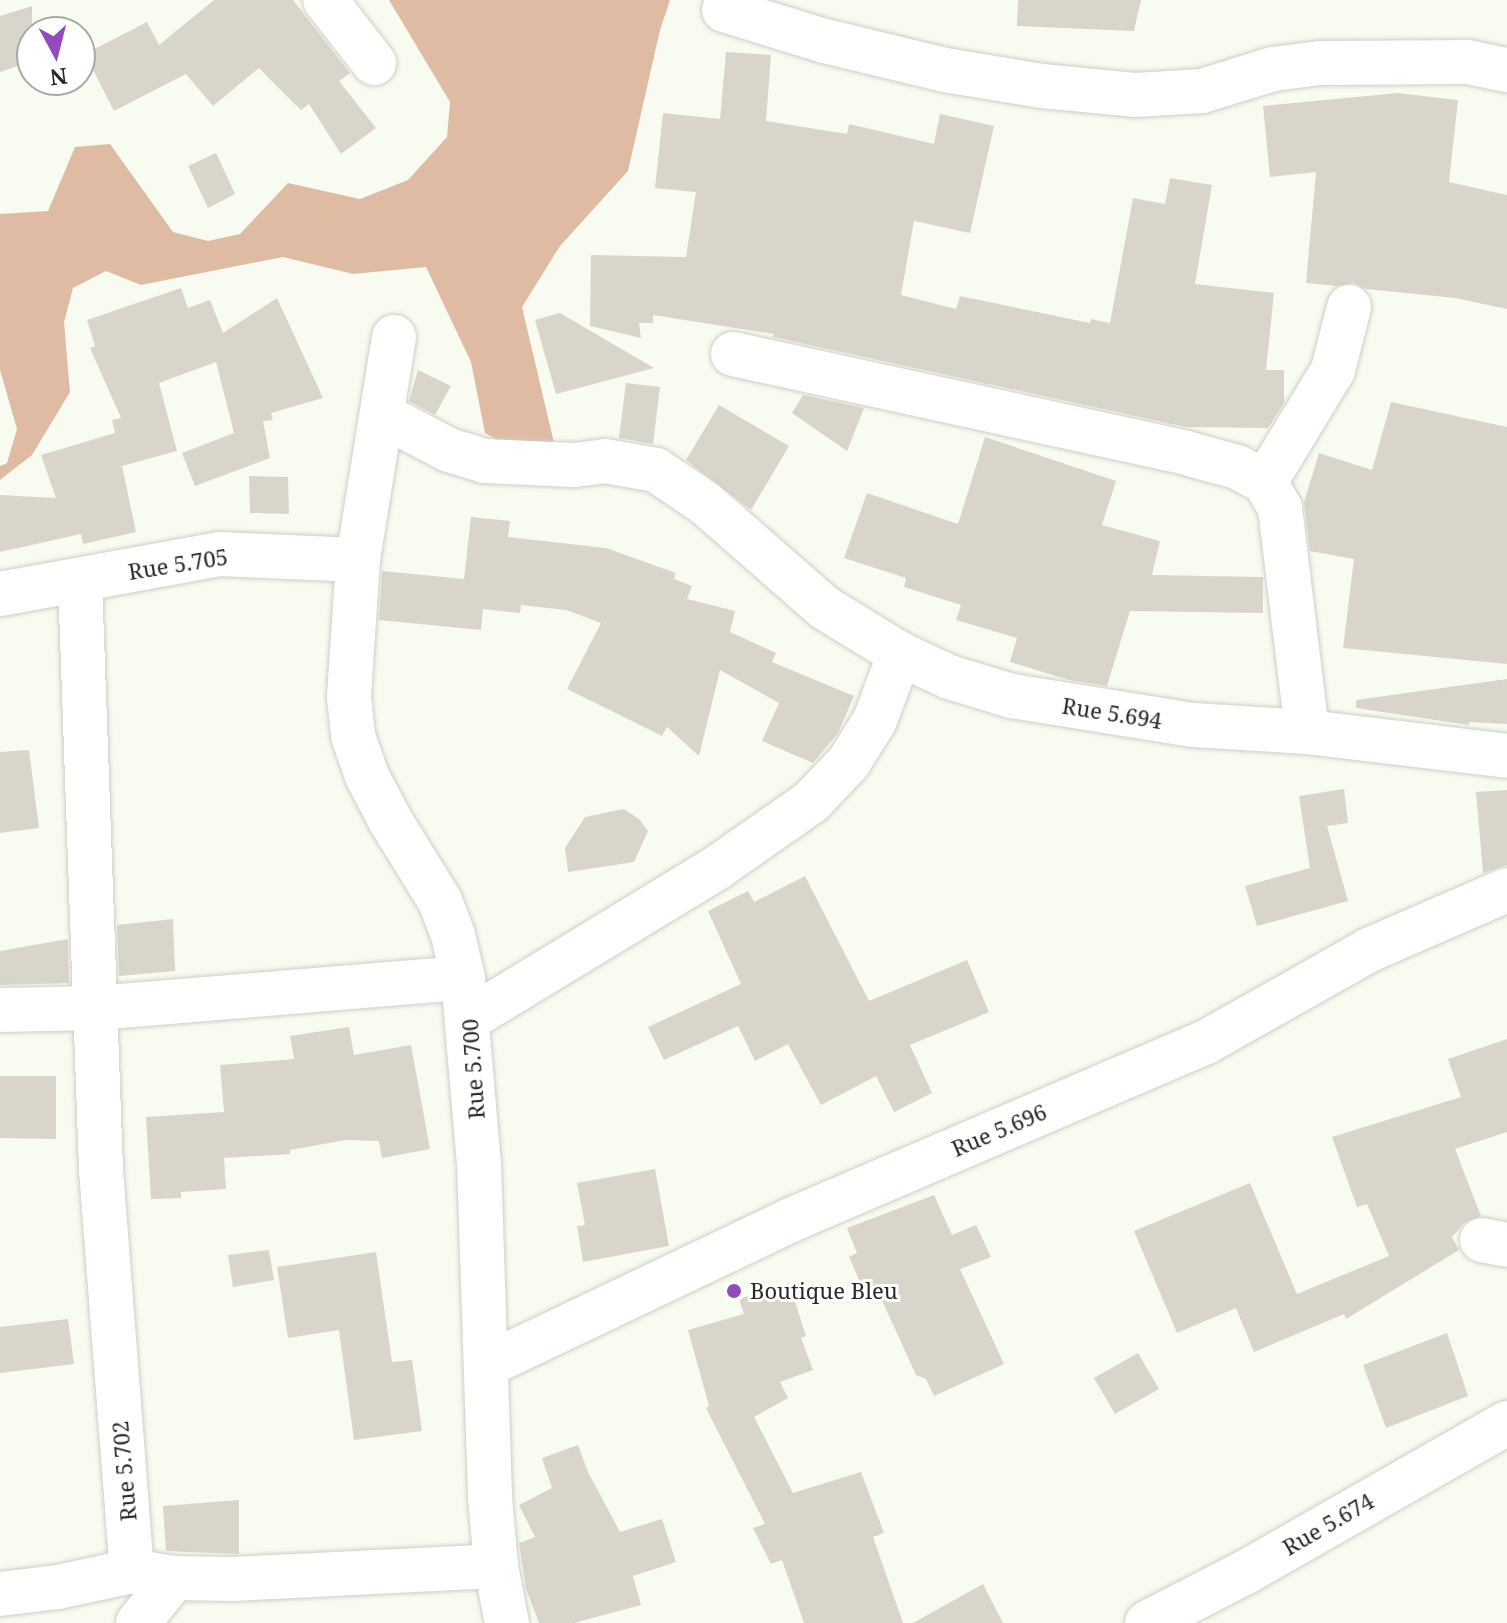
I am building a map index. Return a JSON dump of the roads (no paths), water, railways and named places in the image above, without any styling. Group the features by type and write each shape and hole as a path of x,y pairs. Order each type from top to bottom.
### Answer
{"street":[{"path":"325,0 374,63"},
{"path":"724,10 825,41 945,70 1042,86 1135,95 1202,91 1273,69 1320,63 1468,62 1507,70"},
{"path":"1265,482 1333,370 1349,307"},
{"name":"Rue 5.700","path":"394,337 358,560 349,697 353,736 367,776 440,901 453,935 466,998 496,1566 507,1623"},
{"path":"733,354 1186,453 1237,467 1265,482 1280,508 1307,732"},
{"name":"Rue 5.694","path":"382,415 449,450 484,461 574,465 605,461 656,470 705,503 825,608 900,654 949,677 1026,699 1193,725 1307,732 1507,756"},
{"name":"Rue 5.705","path":"0,594 220,554 358,560"},
{"name":"Rue 5.702","path":"80,581 107,1280 132,1571"},
{"path":"0,1010 466,998 718,867 811,802 849,762 875,720 900,654"},
{"name":"Rue 5.696","path":"487,1365 793,1219 1206,1042 1369,950 1507,890"},
{"name":"Rue 5.674","path":"1147,1623 1246,1572 1507,1423"},
{"path":"0,1594 58,1587 132,1571 174,1578 496,1566"},
{"path":"138,1623 174,1578"}],"place":[{"name":"Boutique Bleu","path":"734,1291"}]}
